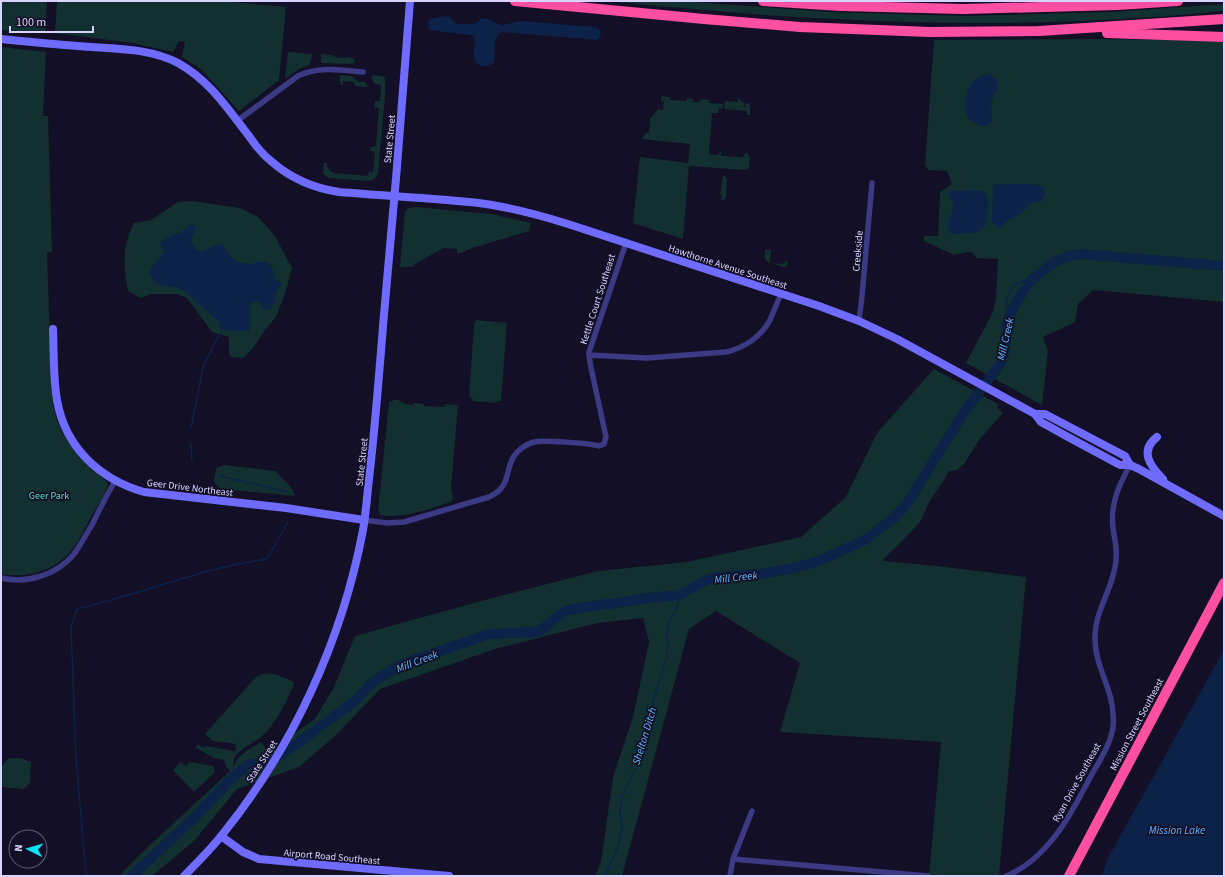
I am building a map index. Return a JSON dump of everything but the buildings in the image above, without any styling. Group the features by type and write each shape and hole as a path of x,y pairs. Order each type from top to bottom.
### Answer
{"highway":[{"path":"515,1 704,19 832,29 930,32 1039,31 1224,37"},
{"path":"763,1 842,6 963,9 1118,5 1178,1"},
{"path":"1088,5 1107,1"},
{"path":"1039,31 1224,19"},
{"name":"Mission Street Southeast","path":"1070,875 1224,583"}],"main road":[{"name":"State Street","path":"184,876 221,836 262,779 290,733 313,688 333,640 350,585 364,520 373,442 410,1"},
{"name":"Hawthorne Avenue Southeast","path":"1,39 137,51 163,57 176,62 203,79 270,161 283,172 301,181 327,190 480,203 509,208 568,224 859,321 956,370 1035,414 1041,422 1075,441 1120,465 1130,465 1168,484 1224,516"},
{"name":"Geer Drive Northeast","path":"53,330 56,390 59,409 65,426 76,446 89,462 106,476 144,492 286,508 364,520"},
{"path":"1157,437 1150,442 1147,453 1156,472 1168,484"},
{"name":"Airport Road Southeast","path":"221,836 243,852 259,859 449,876"}],"street":[{"path":"237,122 298,76 308,72 328,69 363,72"},
{"name":"Creekside","path":"859,321 872,183"},
{"name":"Kettle Court Southeast","path":"364,520 387,523 404,522 494,495 507,480 514,456 521,448 529,443 540,442 599,446 604,444 606,437 589,354 590,345 626,243"},
{"path":"589,354 647,358 736,350 752,341 761,332 769,320 781,294"},
{"name":"Ryan Drive Southeast","path":"1006,876 1031,862 1055,836 1078,800 1105,751 1111,735 1114,716 1112,704 1098,660 1095,631 1099,613 1112,581 1116,560 1113,506 1119,487 1130,465"},
{"path":"1,578 20,580 38,577 50,572 69,559 82,542 115,481"},
{"path":"730,876 733,859 752,811"},
{"path":"733,859 928,876"}],"green space":[{"path":"1,1 47,1 45,33 1,30"},
{"path":"57,1 220,1 286,7 279,80 239,111 201,69 182,57 185,41 179,41 173,52 132,43 55,33"},
{"path":"606,1 682,1 828,12 965,16 1112,12 1224,4 1224,11 1127,19 1079,21 932,23 806,18 720,12"},
{"path":"1091,39 1224,42 1224,302 1093,290 1078,304 1075,322 1043,337 1048,351 1042,405 966,363 993,312 996,299 998,259 976,258 972,252 954,255 924,241 924,236 938,236 940,192 952,184 947,171 928,170 925,165 934,40"},
{"name":"Geer Park","path":"1,47 46,52 43,116 48,116 52,252 47,253 53,399 58,422 67,440 82,460 107,482 108,486 75,546 68,554 51,567 32,574 22,575 1,574"},
{"path":"288,52 313,54 309,65 299,69 285,79"},
{"path":"322,54 332,55 338,58 349,57 354,59 355,63 321,63"},
{"path":"340,75 351,76 359,82 365,82 368,87 355,86 354,82 343,81 343,85 341,85"},
{"path":"373,75 383,76 385,78 385,96 378,173 375,178 370,181 329,178 323,174 324,163 327,163 329,169 334,173 368,176 369,171 373,172 375,152 370,151 371,147 376,146 379,108 374,107 375,101 380,101 381,85 375,84 371,78"},
{"path":"661,96 670,97 670,100 687,101 687,98 693,99 693,102 700,102 701,99 709,100 709,103 723,104 722,109 719,108 718,113 712,113 709,154 718,155 721,151 721,156 743,157 744,154 747,153 750,159 749,168 746,170 689,166 683,239 633,223 640,157 688,163 690,144 642,139 645,134 649,132 650,119 660,107 660,110 663,110 664,101 661,101"},
{"path":"738,98 744,103 744,106 742,107 746,107 745,103 750,104 750,115 747,115 747,111 724,109 725,101 738,102"},
{"path":"723,176 727,179 726,197 721,202 722,195 720,195"},
{"path":"192,201 240,208 258,217 275,236 292,268 285,294 276,317 253,348 243,358 231,357 229,353 229,337 212,332 187,298 177,294 151,294 141,298 128,291 125,273 125,256 127,240 134,223 151,220 178,202"},
{"path":"416,207 491,214 531,223 529,231 469,249 462,253 457,253 457,249 444,248 413,265 413,267 400,267 405,211 409,208"},
{"path":"765,250 771,250 770,263 766,261"},
{"path":"785,261 788,261 786,267 771,263 784,264"},
{"path":"476,320 507,323 501,401 497,401 497,403 474,401 469,396 474,325"},
{"path":"934,369 998,404 997,408 1003,413 979,440 964,464 958,470 949,471 919,523 883,561 1026,577 999,876 929,876 941,742 780,732 800,663 716,611 689,629 622,876 595,876 601,862 613,777 633,717 649,642 643,618 597,623 495,649 380,689 335,736 299,767 237,789 194,841 152,876 119,876 230,771 224,760 214,758 195,747 198,744 203,748 205,746 235,751 236,744 213,741 205,734 256,677 270,674 280,676 294,682 294,684 285,704 271,726 261,737 238,753 233,761 234,766 242,755 261,742 268,751 315,719 334,687 355,636 481,601 598,571 687,562 801,537 846,497 877,433"},
{"path":"393,400 399,400 402,403 411,405 415,403 424,404 424,406 444,407 445,404 458,405 451,487 453,499 451,502 398,516 380,515 378,510 389,402 392,402"},
{"path":"224,465 275,471 290,486 295,495 223,489 215,483 214,478 217,468"},
{"path":"9,758 20,758 31,762 30,782 24,789 3,787 1,784 1,767"},
{"path":"181,762 186,766 190,762 213,766 215,772 194,792 173,770"}],"water":[{"path":"444,16 450,17 456,24 475,24 482,18 503,25 520,21 596,27 601,31 600,38 597,40 502,32 497,37 494,62 489,66 484,66 475,61 475,44 473,36 429,30 428,22 430,19"},
{"path":"983,75 992,76 997,80 997,90 992,101 992,122 982,127 968,118 966,101 967,92 970,85 974,80"},
{"path":"996,184 1036,184 1043,187 1045,193 1043,199 1039,202 1034,202 1031,204 1021,213 1006,222 1000,229 992,222 993,186"},
{"path":"981,190 985,193 988,200 986,224 976,233 951,234 948,222 954,208 954,203 948,195 950,191"},
{"path":"192,224 196,227 191,240 196,249 199,251 220,244 225,248 231,257 240,262 253,264 255,262 269,262 275,279 282,284 276,293 275,302 270,309 263,309 257,301 253,301 250,305 250,331 230,331 219,328 216,320 184,291 176,287 159,285 152,279 149,273 164,252 160,242 174,234 180,233"},
{"name":"Mission Lake","path":"1224,650 1224,876 1102,876 1108,858"}],"waterway":[{"name":"Mill Creek","path":"132,876 194,818 234,776 248,765 267,762 280,756 343,710 358,698 369,685 400,665 489,634 536,632 544,628 567,610 680,595 704,581 715,577 762,574 793,568 819,561 865,540 895,517 908,502 964,412 1001,363 1004,353 1007,324 1014,306 1030,281 1056,261 1069,256 1081,254 1224,266"},
{"path":"1007,324 1006,309 1008,295 1011,289 1016,284 1030,281"},
{"path":"191,428 203,367 222,329"},
{"path":"191,443 192,461"},
{"path":"220,476 288,492"},
{"path":"86,876 76,757 71,628 77,609 219,568 267,559 288,522"},
{"name":"Shelton Ditch","path":"605,876 619,844 622,827 620,813 621,800 639,760 655,694 667,656 668,644 666,634 671,617 675,614 680,595"}]}
